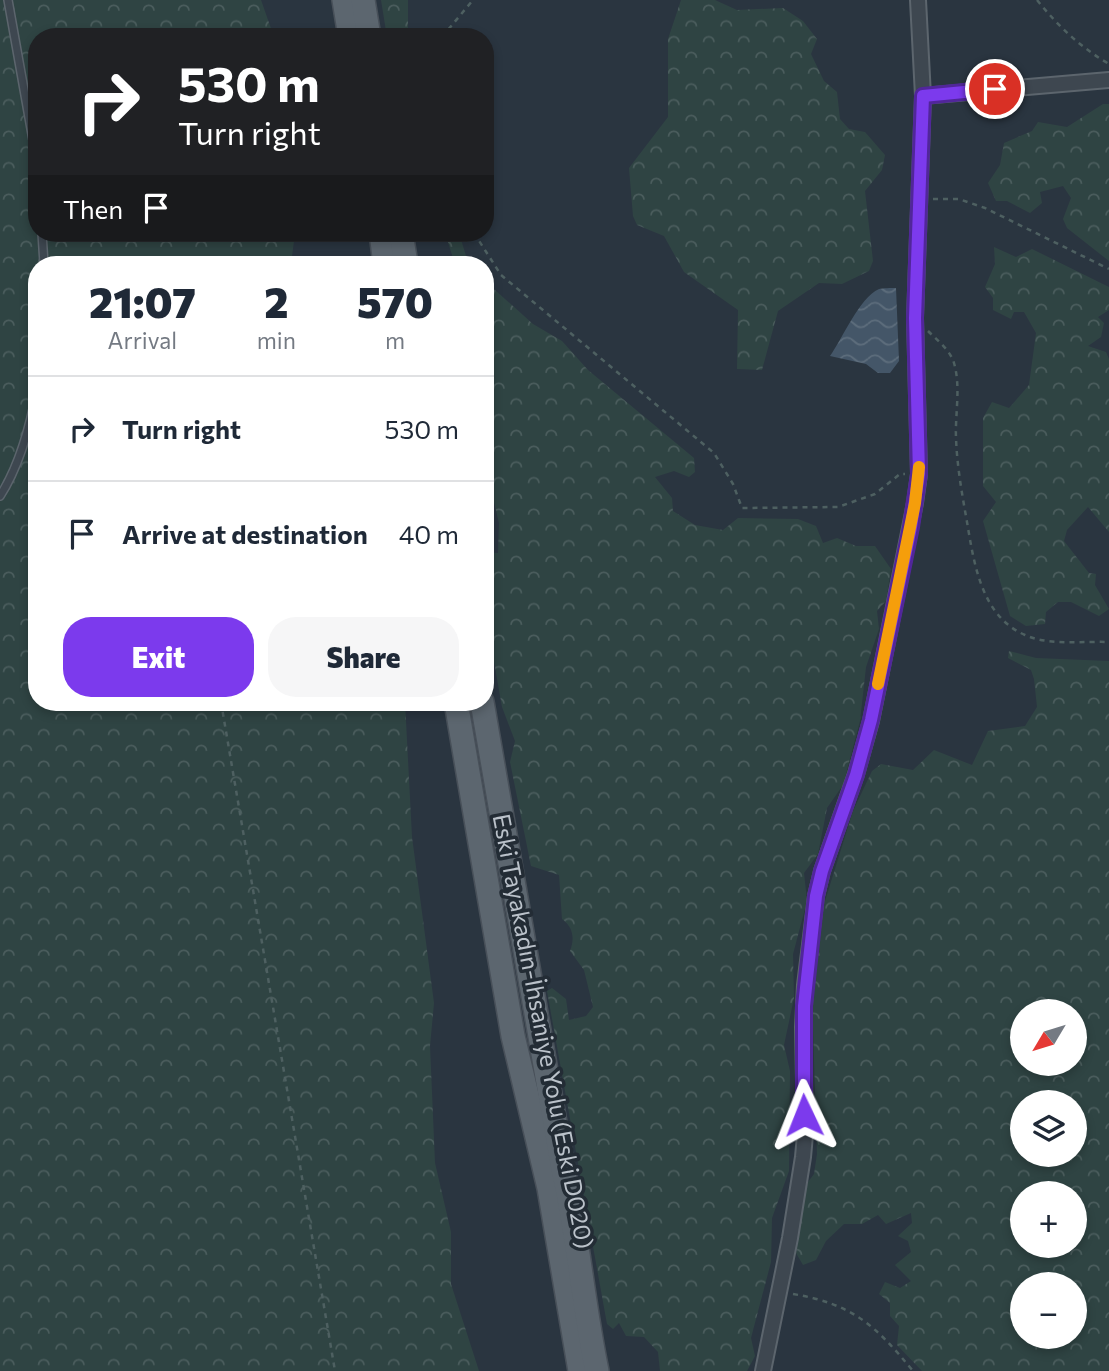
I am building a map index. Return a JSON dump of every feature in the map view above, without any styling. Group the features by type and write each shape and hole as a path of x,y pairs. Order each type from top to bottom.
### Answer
{"main road":[{"path":"344,0 349,28"},
{"path":"363,0 368,28"},
{"name":"Eski Tayakadın-İhsaniye Yolu (Eski D020)","path":"458,711 513,1036 549,1188 580,1371"},
{"name":"Eski Tayakadın-İhsaniye Yolu (Eski D020)","path":"484,711 563,1169 574,1217 590,1339 597,1371"}],"street":[{"path":"763,1371 805,1135 803,1027 805,985 816,896 871,720 911,527 919,474 915,318 923,96 918,0"},
{"path":"923,96 1109,80"}],"lane":[{"path":"8,0 28,112"},
{"path":"0,496 12,478 28,429"}],"path":[{"path":"450,28 473,0"},
{"path":"1037,0 1057,24 1086,50 1109,64"},
{"path":"919,199 959,199 985,208 1109,269"},
{"path":"494,264 501,275 714,453 733,484 742,508 838,507 874,494 900,474 919,474"},
{"path":"915,318 948,351 953,360 956,373 956,437 960,483 976,573 991,604 1000,618 1026,636 1045,641 1109,642"},
{"path":"223,711 335,1371"},
{"path":"779,1292 833,1304 862,1317 893,1346 913,1371"}],"green space":[{"path":"0,0 261,0 271,28 28,28 28,242 294,242 292,256 28,256 28,711 405,711 412,837 434,1003 430,1046 435,1163 451,1232 451,1284 479,1371 0,1371"},
{"path":"381,0 408,0 408,28 386,28"},
{"path":"681,0 715,0 737,10 783,8 803,21 817,39 811,54 824,81 837,92 840,119 849,129 865,132 885,155 882,170 865,191 873,261 869,271 842,284 819,283 778,311 762,370 737,369 738,310 684,272 664,236 637,225 633,216 629,168 668,117 668,39"},
{"path":"1103,104 1109,104 1109,261 1067,228 1063,219 1071,198 1063,186 1040,192 1042,203 1030,213 1007,201 996,201 988,183 1000,165 1004,143 1032,131 1038,122 1067,127"},
{"path":"448,242 462,242 466,256 452,256"},
{"path":"994,247 1016,257 1032,249 1109,287 1109,310 1098,317 1104,323 1101,337 1088,346 1106,352 1109,359 1109,532 1088,507 1067,530 1064,541 1089,573 1096,574 1095,585 1109,609 1099,616 1071,602 1058,602 1046,612 1045,624 1026,626 1010,616 983,521 996,502 983,486 983,418 992,402 1009,408 1029,385 1036,333 1024,312 1014,312 1011,319 993,310 993,298 985,287 995,264"},
{"path":"494,289 533,324 562,341 588,370 694,458 695,472 689,477 674,471 655,477 672,498 673,511 695,525 723,530 738,518 798,519 816,526 823,543 837,538 856,546 875,546 891,569 886,601 877,611 879,629 866,667 860,721 843,785 827,808 818,854 804,873 807,901 793,954 794,998 784,1045 790,1071 789,1171 772,1218 771,1262 751,1338 755,1356 747,1371 660,1371 658,1352 644,1337 626,1336 619,1323 613,1329 607,1324 547,991 552,988 566,999 569,1020 586,1016 593,1007 584,970 570,951 572,933 562,919 559,875 531,866 510,762 515,741 502,707 494,662 494,553 498,553 499,523 494,502"},
{"path":"1009,651 1036,658 1109,661 1109,1371 922,1371 897,1345 899,1326 890,1316 890,1303 879,1294 885,1282 900,1288 911,1281 895,1265 911,1252 908,1241 898,1236 912,1223 911,1213 886,1224 878,1215 862,1224 844,1224 826,1241 816,1260 803,1265 796,1253 805,1186 814,1174 817,1154 812,995 821,914 853,811 872,771 881,764 913,770 934,750 972,765 988,731 1025,726 1037,707 1031,670 1008,658"}],"water":[{"path":"896,288 899,361 890,373 878,373 866,364 830,356 865,301 879,289"}],"slow traffic":[{"path":"878,684 915,503 919,467"}],"route":[{"path":"804,1115 805,985 816,896 871,720 911,527 919,474 915,318 923,96 995,89"}]}
